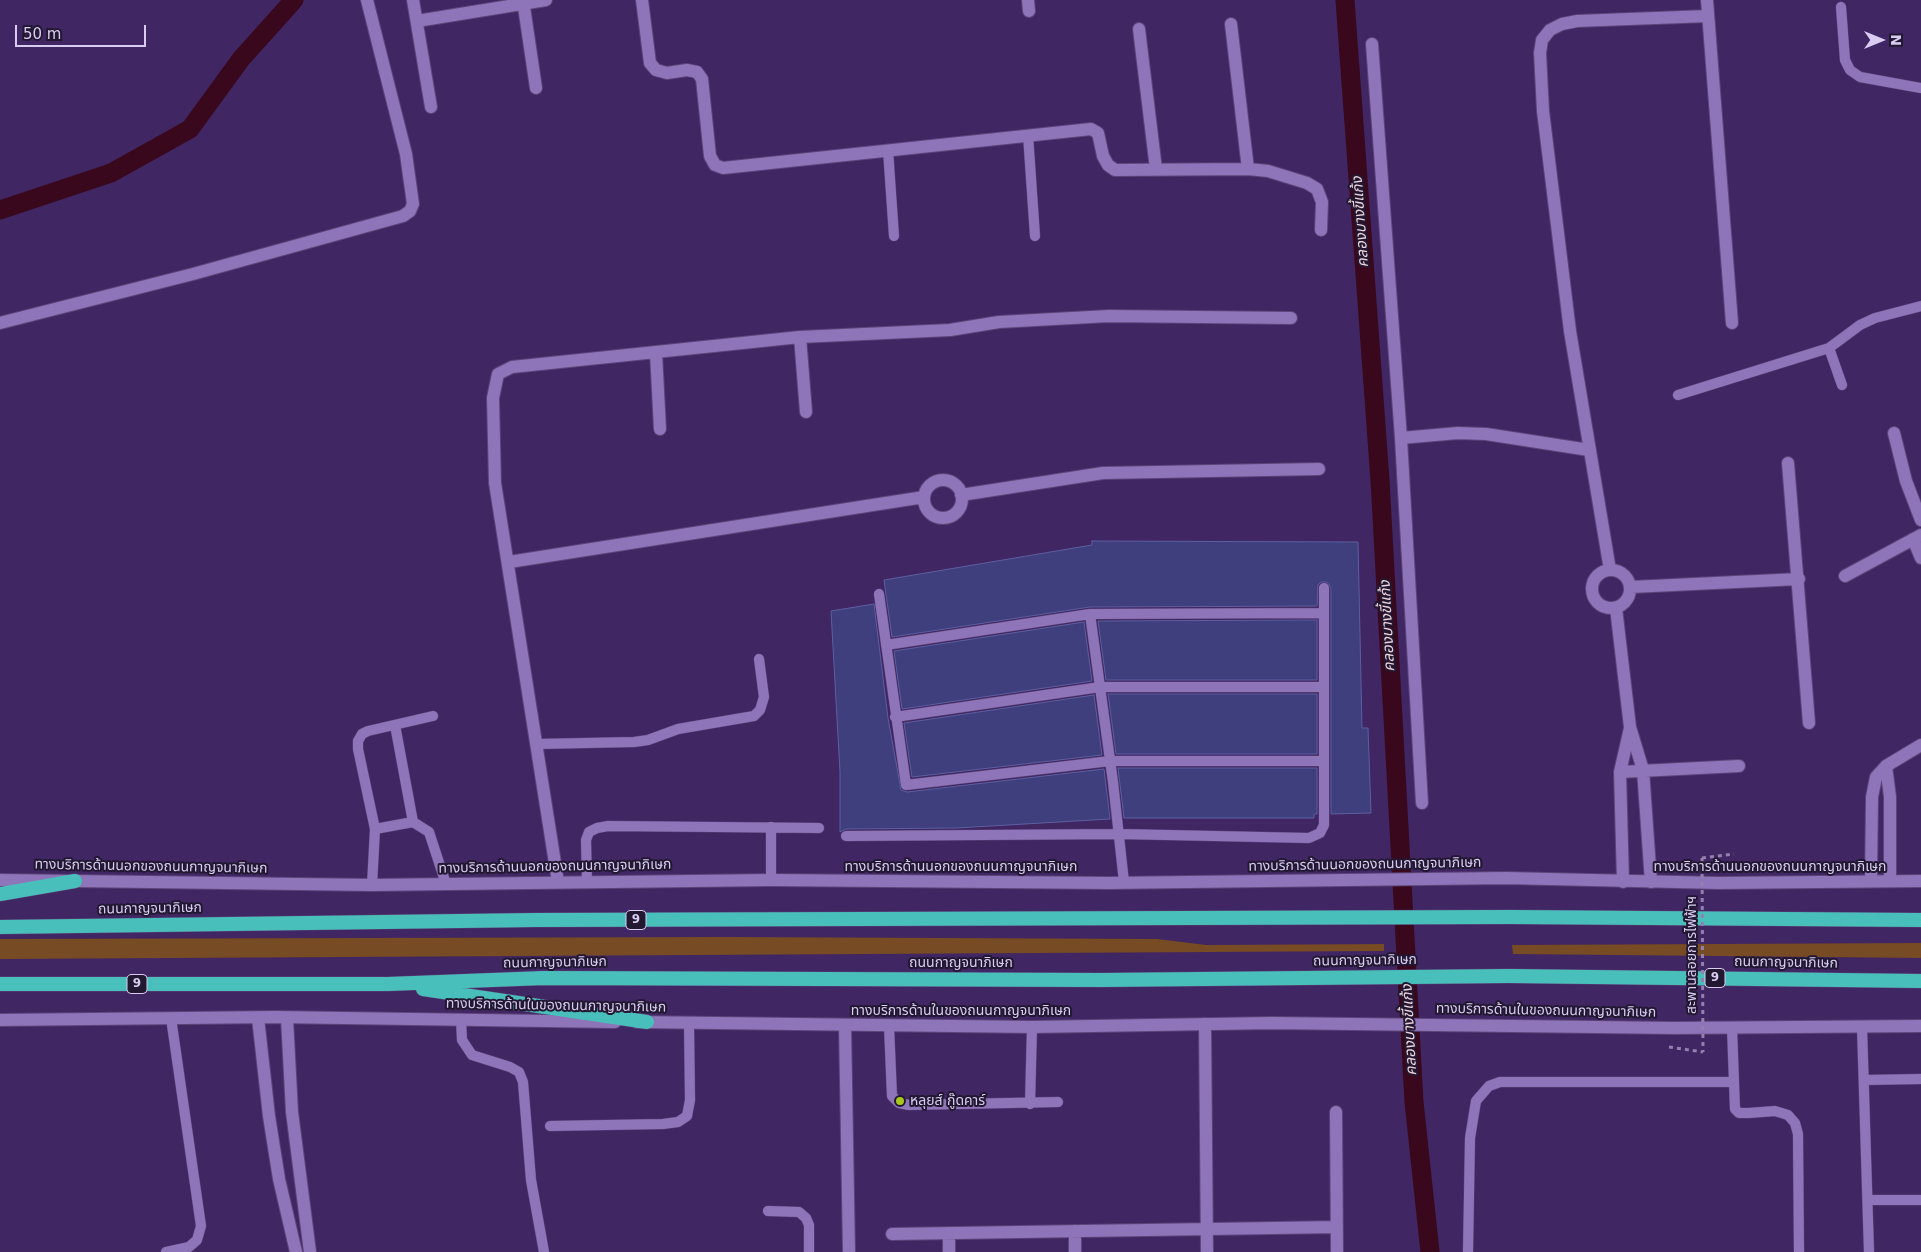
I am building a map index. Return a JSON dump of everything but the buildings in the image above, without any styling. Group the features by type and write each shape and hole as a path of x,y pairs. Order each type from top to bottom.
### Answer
{"highway":[{"path":"0,894 75,881"},
{"name":"ถนนกาญจนาภิเษก","path":"0,927 536,920 1272,920 1510,918 1921,920"},
{"name":"ถนนกาญจนาภิเษก","path":"0,984 388,984 544,978 1271,979 1509,976 1921,981"},
{"path":"388,984 647,1022"}],"street":[{"path":"0,323 193,274 403,216 410,211 413,204 406,154 367,0"},
{"path":"413,0 431,107"},
{"path":"417,21 523,2 546,0"},
{"path":"642,0 650,63 656,70 667,73 688,70 697,72 702,79 710,156 714,166 723,168 1091,129 1098,133 1103,156 1108,165 1114,170 1248,169 1284,175 1306,182 1317,189 1322,202 1320,230"},
{"path":"1707,0 1732,323"},
{"path":"523,2 536,88"},
{"path":"1610,570 1570,331 1543,111 1540,53 1542,40 1550,30 1562,24 1577,21 1708,16"},
{"path":"1231,24 1248,169"},
{"path":"1139,29 1156,170"},
{"path":"1372,44 1401,438 1422,803"},
{"path":"558,882 495,476 493,398 498,374 512,366 800,337 950,330 999,322 1109,316 1290,318"},
{"path":"800,337 806,412"},
{"path":"656,353 660,428"},
{"path":"1401,438 1458,432 1486,434 1589,450"},
{"path":"1894,432 1906,481 1921,520"},
{"path":"1788,463 1799,579 1809,724"},
{"path":"961,495 1103,473 1319,469"},
{"path":"939,480 952,482 957,486 961,495 961,504 953,515 942,518 935,517 926,509 924,497 928,486 939,480"},
{"path":"508,562 924,497"},
{"path":"1845,576 1917,537 1921,558"},
{"path":"1610,570 1622,573 1631,587 1628,600 1616,608 1602,606 1593,596 1592,588 1598,575 1610,570"},
{"path":"1631,587 1799,579"},
{"path":"1616,608 1630,727 1643,770 1651,882"},
{"path":"1623,882 1620,772 1630,727"},
{"path":"1871,880 1872,798 1876,777 1886,766 1921,745"},
{"path":"1620,772 1740,766"},
{"path":"1886,766 1890,798 1890,881"},
{"name":"ทางบริการด้านนอกของถนนกาญจนาภิเษก","path":"0,880 372,885 771,880 1124,882 1506,878 1623,882 1921,881"},
{"path":"258,1018 269,1116 279,1179 296,1252"},
{"path":"287,1018 292,1112 310,1252"},
{"name":"ทางบริการด้านในของถนนกาญจนาภิเษก","path":"0,1020 287,1018 1032,1027 1272,1023 1509,1024 1732,1028 1921,1026"},
{"path":"1205,1024 1207,1252"},
{"path":"846,1025 848,1252"},
{"path":"1336,1112 1337,1252"},
{"path":"892,1234 1337,1227"},
{"path":"1075,1231 1075,1252"},
{"path":"949,1233 949,1252"}],"lane":[{"path":"1841,7 1845,60 1850,70 1860,77 1921,88"},
{"path":"1028,135 1035,236"},
{"path":"888,150 894,236"},
{"path":"1678,395 1829,348 1860,325 1875,318 1921,306"},
{"path":"1829,348 1842,385"},
{"path":"846,836 1119,834 1309,838 1320,833 1324,825 1324,588"},
{"path":"879,594 904,783 910,787 1110,761 1324,761"},
{"path":"886,645 1090,614 1324,613"},
{"path":"1090,614 1124,882"},
{"path":"537,744 634,742 648,740 678,729 754,716 760,710 764,697 759,659"},
{"path":"895,717 1100,687 1324,687"},
{"path":"372,885 375,829 358,749 358,741 362,734 368,731 433,716"},
{"path":"395,726 413,822"},
{"path":"375,829 413,822 428,832 446,884"},
{"path":"587,882 586,840 588,832 597,828 608,826 819,828"},
{"path":"771,827 771,880"},
{"path":"166,1252 189,1246 197,1240 201,1226 171,1018"},
{"path":"461,1020 462,1040 472,1055 510,1067 519,1072 523,1082 531,1180 544,1252"},
{"path":"550,1126 663,1124 678,1122 687,1116 690,1100 689,1023"},
{"path":"889,1026 892,1096 899,1103 909,1105 1058,1102"},
{"path":"1030,1104 1032,1027"},
{"path":"1862,1027 1870,1252"},
{"path":"1732,1028 1734,1110 1739,1113 1775,1111 1788,1115 1795,1123 1798,1134 1798,1252"},
{"path":"1864,1080 1921,1079"},
{"path":"1468,1252 1470,1138 1476,1102 1489,1086 1500,1082 1732,1082"},
{"path":"1868,1200 1921,1200"},
{"path":"768,1211 800,1212 806,1218 809,1225 809,1252"}],"path":[{"name":"สะพานลอยการไฟฟ้าฯ","path":"1669,1048 1703,1052 1702,858 1734,854"}],"shaded area":[{"path":"727,937 1157,939 1206,945 1384,944 1384,951 0,959 0,939"},
{"path":"1921,943 1921,958 1513,954 1512,945"}],"waterway":[{"path":"0,210 111,173 190,129 241,59 294,0"},
{"name":"คลองบางขี้แก้ง","path":"1345,0 1380,480 1414,1102 1430,1252"}],"place":[{"name":"หลุยส์ กู๊ดคาร์","path":"900,1101"}]}
